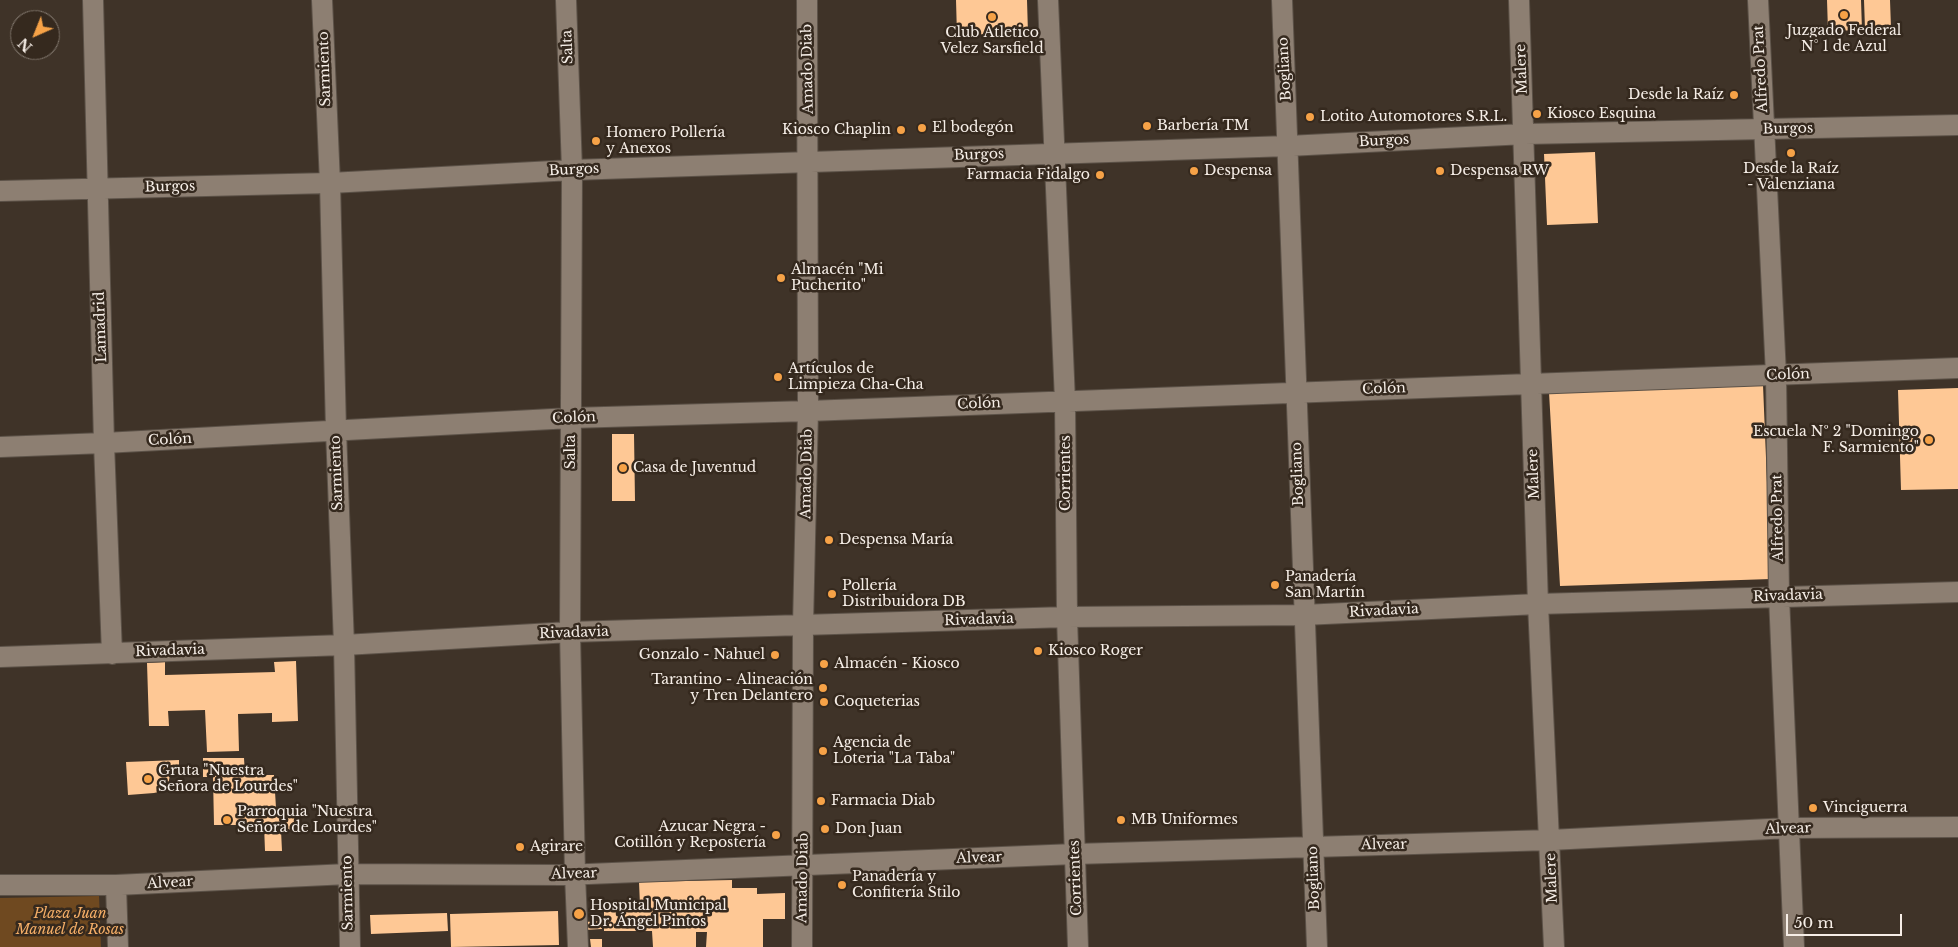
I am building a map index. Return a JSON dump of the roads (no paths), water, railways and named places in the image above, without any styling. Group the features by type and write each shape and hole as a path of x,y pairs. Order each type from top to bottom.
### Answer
{"street":[{"name":"Lamadrid","path":"93,0 104,443 112,654"},
{"name":"Sarmiento","path":"322,0 330,183 344,645 350,947"},
{"name":"Salta","path":"566,0 572,170 570,632 578,947"},
{"name":"Amado Diab","path":"802,947 804,864 803,625 808,411 809,161 807,0"},
{"name":"Corrientes","path":"1048,0 1065,401 1067,617 1078,947"},
{"name":"Bogliano","path":"1282,0 1303,615 1317,947"},
{"name":"Malere","path":"1519,0 1525,134 1538,604 1554,947"},
{"name":"Alfredo Prat","path":"1758,0 1776,375 1779,596 1794,947"},
{"name":"Burgos","path":"0,191 330,183 572,170 1288,146 1525,134 1958,125"},
{"name":"Colón","path":"0,447 571,418 808,411 1958,368"},
{"name":"Rivadavia","path":"0,657 344,645 570,632 1067,617 1303,615 1538,604 1958,592"},
{"name":"Alvear","path":"0,885 116,885 348,874 575,874 1075,854 1550,840 1789,828 1958,827"},
{"path":"116,885 118,947"}],"place":[{"name":"Juzgado Federal N° 1 de Azul","path":"1844,15"},
{"name":"Club Atletico Velez Sarsfield","path":"992,17"},
{"name":"Desde la Raíz","path":"1734,95"},
{"name":"Kiosco Esquina","path":"1537,114"},
{"name":"Lotito Automotores S.R.L.","path":"1310,117"},
{"name":"Barbería TM","path":"1147,126"},
{"name":"El bodegón","path":"922,128"},
{"name":"Kiosco Chaplin","path":"901,130"},
{"name":"Homero Pollería y Anexos","path":"596,141"},
{"name":"Desde la Raíz - Valenziana","path":"1791,153"},
{"name":"Despensa","path":"1194,171"},
{"name":"Despensa RW","path":"1440,171"},
{"name":"Farmacia Fidalgo","path":"1100,175"},
{"name":"Almacén \"Mi Pucherito\"","path":"781,278"},
{"name":"Artículos de Limpieza Cha-Cha","path":"778,377"},
{"name":"Escuela Nº 2 \"Domingo F. Sarmiento\"","path":"1929,440"},
{"name":"Casa de Juventud","path":"623,468"},
{"name":"Despensa María","path":"829,540"},
{"name":"Panadería San Martín","path":"1275,585"},
{"name":"Pollería Distribuidora DB","path":"832,594"},
{"name":"Kiosco Roger","path":"1038,651"},
{"name":"Gonzalo - Nahuel","path":"775,655"},
{"name":"Almacén - Kiosco","path":"824,664"},
{"name":"Tarantino - Alineación y Tren Delantero","path":"823,688"},
{"name":"Coqueterias","path":"824,702"},
{"name":"Agencia de Loteria \"La Taba\"","path":"823,751"},
{"name":"Gruta \"Nuestra Señora de Lourdes\"","path":"148,779"},
{"name":"Farmacia Diab","path":"821,801"},
{"name":"Vinciguerra","path":"1813,808"},
{"name":"Parroquia \"Nuestra Señora de Lourdes\"","path":"227,820"},
{"name":"MB Uniformes","path":"1121,820"},
{"name":"Don Juan","path":"825,829"},
{"name":"Azucar Negra - Cotillón y Repostería","path":"776,835"},
{"name":"Agirare","path":"520,847"},
{"name":"Panadería y Confitería Stilo","path":"842,885"},
{"name":"Hospital Municipal Dr. Ángel Pintos","path":"579,914"}],"park label":[{"name":"Plaza Juan Manuel de Rosas","path":"70,922"}]}
